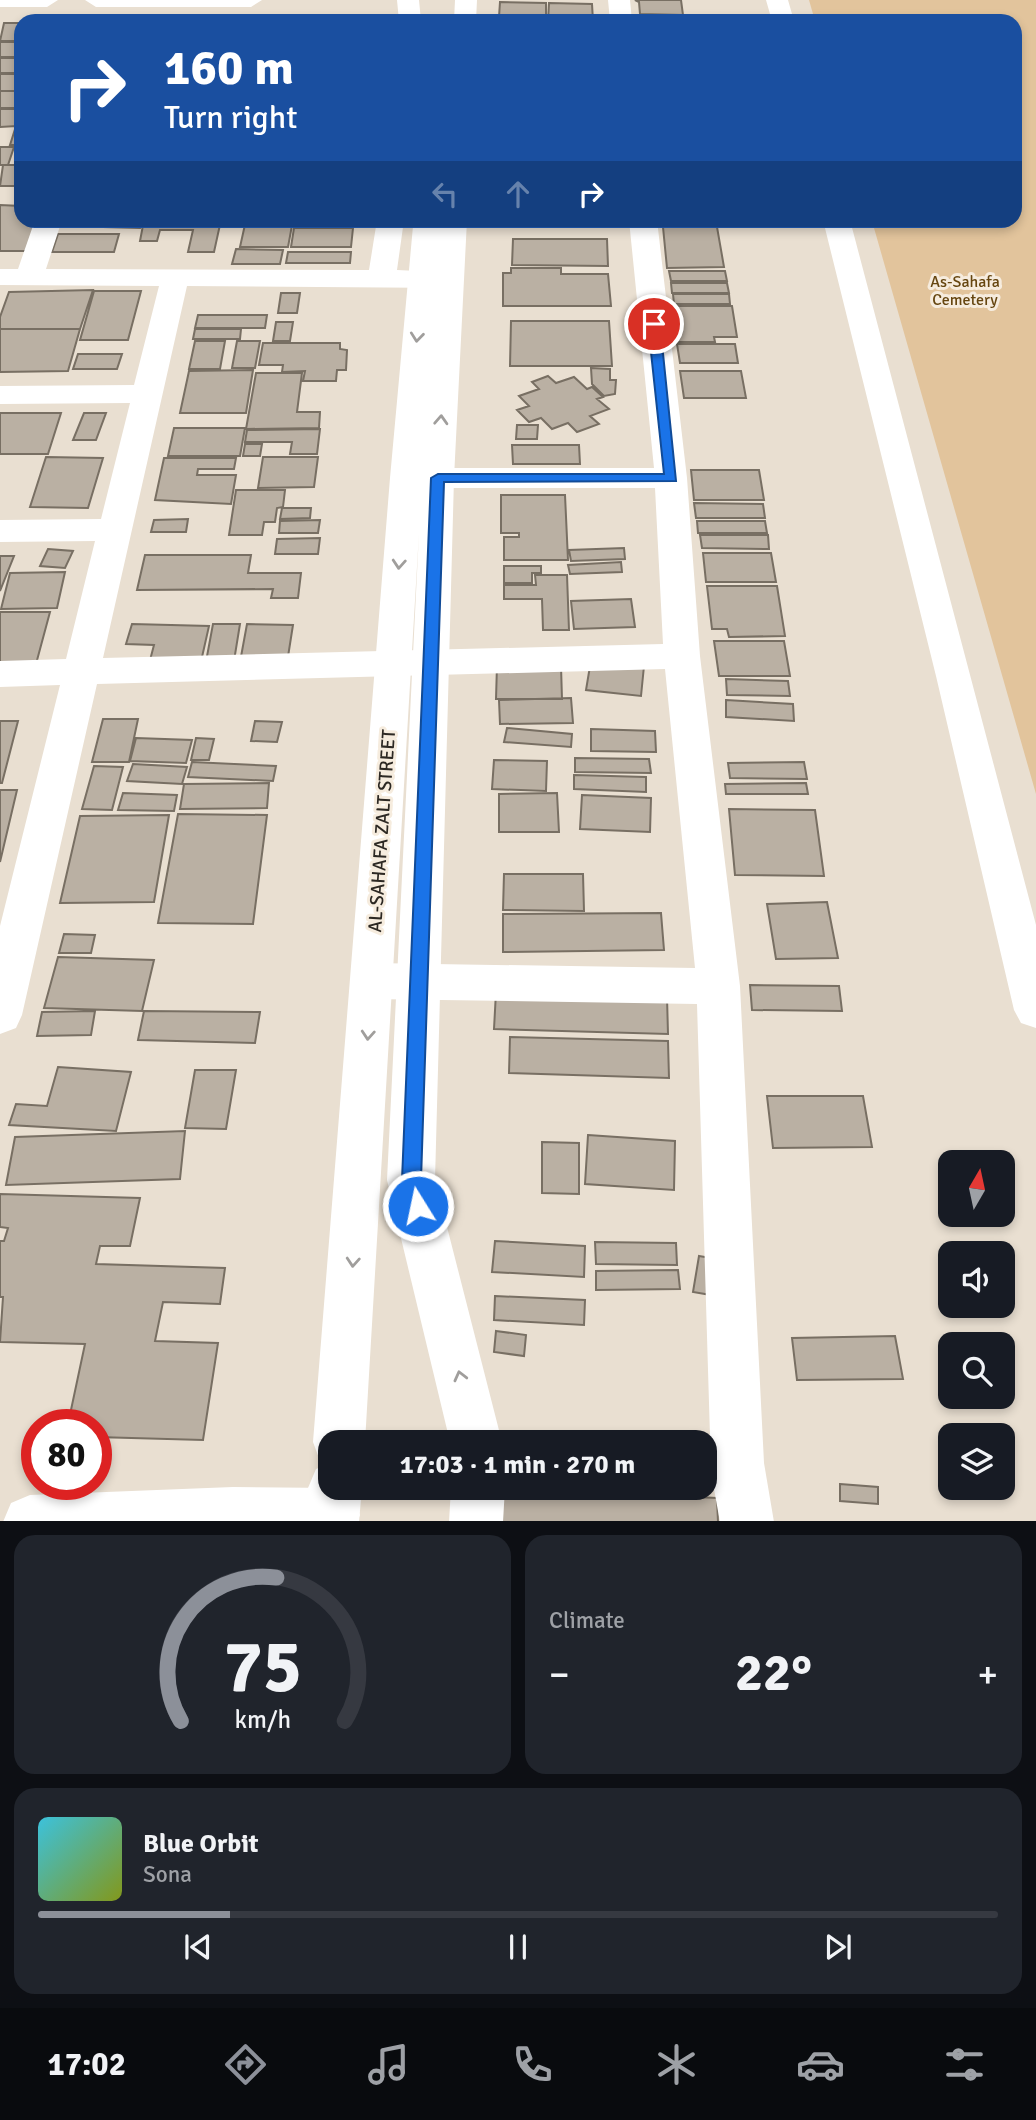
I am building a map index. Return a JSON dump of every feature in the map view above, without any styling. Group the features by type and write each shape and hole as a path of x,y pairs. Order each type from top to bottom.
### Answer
{"main road":[{"path":"0,0 47,0"},
{"path":"96,0 251,0"},
{"path":"29,277 47,228"},
{"path":"381,281 390,228"},
{"path":"428,228 436,279"},
{"path":"451,228 436,279 422,478 431,665 411,1180 473,1430"},
{"path":"644,228 671,478 682,656 718,986 721,1463 747,1521"},
{"path":"837,228 954,676 1036,1010"},
{"path":"0,277 381,281 436,279"},
{"path":"0,1014 14,885 79,674 116,530 175,277"},
{"path":"0,395 148,394"},
{"path":"422,478 671,478"},
{"name":"AL-SAHAFA ZALT STREET","path":"340,1430 387,777 392,666 422,478"},
{"path":"0,531 116,530"},
{"path":"0,674 431,665 682,656"},
{"path":"372,981 420,979 718,986"},
{"path":"476,1521 477,1500"},
{"path":"30,1521 333,1508"}],"green space":[{"name":"As-Sahafa Cemetery","path":"809,0 1036,0 1036,794 874,228 1022,228 1022,14 813,14"}],"building":[{"path":"635,0 681,0 683,14 640,14 639,2"},
{"path":"500,2 546,3 546,14 499,14"},
{"path":"549,3 592,4 593,14 548,14"},
{"path":"4,23 14,23 14,41 0,41"},
{"path":"0,42 14,42 14,57 0,57"},
{"path":"0,58 14,58 14,73 0,73"},
{"path":"0,74 14,74 14,91 0,91"},
{"path":"0,91 14,91 14,108 0,108"},
{"path":"0,109 14,109 14,126 0,127"},
{"path":"0,147 14,147 8,165 0,165"},
{"path":"3,165 14,165 14,186 0,186"},
{"path":"0,205 14,206 14,228 38,228 29,251 0,251"},
{"path":"142,228 219,228 214,252 188,252 193,230 160,230 157,241 140,241"},
{"path":"244,228 292,228 288,247 240,247"},
{"path":"294,228 353,228 351,247 291,247"},
{"path":"663,228 717,228 724,267 667,268"},
{"path":"58,234 119,234 114,252 52,252"},
{"path":"513,239 607,239 608,266 512,265"},
{"path":"236,249 283,250 280,264 232,264"},
{"path":"288,252 351,252 350,263 286,263"},
{"path":"511,268 561,268 561,274 608,274 611,306 503,306 503,273 511,273"},
{"path":"669,271 725,271 727,281 671,281"},
{"path":"671,283 727,283 729,293 672,293"},
{"path":"93,290 80,329 0,329 0,317 9,292"},
{"path":"94,291 141,291 128,340 80,340"},
{"path":"281,293 300,293 297,313 278,313"},
{"path":"673,294 729,294 730,304 674,304"},
{"path":"674,306 732,306 737,337 714,337 715,342 678,342"},
{"path":"198,315 267,315 265,328 195,328"},
{"path":"511,321 609,321 612,366 510,366"},
{"path":"276,322 293,322 290,341 273,341"},
{"path":"0,329 80,329 68,371 0,372"},
{"path":"195,329 241,329 240,339 193,339"},
{"path":"195,341 225,341 220,369 189,369"},
{"path":"237,341 260,341 255,368 232,368"},
{"path":"263,343 340,343 340,349 347,350 346,370 337,370 336,381 303,381 305,371 282,372 283,365 259,365"},
{"path":"677,344 735,344 738,363 680,363"},
{"path":"78,354 122,354 117,369 73,369"},
{"path":"591,368 610,369 610,380 616,380 615,394 604,396 592,384"},
{"path":"253,370 246,413 180,413 189,371"},
{"path":"680,371 741,371 746,398 684,398"},
{"path":"256,373 302,373 297,412 320,412 319,428 246,429"},
{"path":"548,376 556,383 574,377 587,389 592,387 603,397 597,399 609,409 590,416 599,424 577,432 568,423 552,429 541,418 529,422 517,410 529,406 519,396 539,389 532,382"},
{"path":"0,413 61,413 48,454 0,454"},
{"path":"84,413 106,413 96,440 73,440"},
{"path":"517,425 538,425 537,439 516,439"},
{"path":"174,428 245,428 240,456 168,456"},
{"path":"320,429 317,454 290,454 292,442 245,442 247,430"},
{"path":"245,444 262,444 260,456 243,456"},
{"path":"512,445 579,445 580,464 513,464"},
{"path":"46,457 103,458 88,508 30,507"},
{"path":"263,457 318,457 314,487 258,488"},
{"path":"164,458 236,458 234,469 198,469 197,475 236,475 231,504 155,500"},
{"path":"691,470 759,470 764,500 694,500"},
{"path":"236,490 285,490 283,507 277,508 275,522 264,522 262,535 229,535"},
{"path":"501,495 565,495 568,560 504,560 504,537 519,537 519,533 501,533"},
{"path":"694,503 763,504 765,518 696,518"},
{"path":"282,508 311,508 310,518 280,519"},
{"path":"188,519 186,532 151,532 154,520"},
{"path":"320,520 318,533 279,533 280,521"},
{"path":"697,521 765,521 767,533 698,533"},
{"path":"700,535 768,535 769,549 702,548"},
{"path":"320,538 318,554 275,554 277,539"},
{"path":"624,548 625,559 571,561 569,550"},
{"path":"48,549 73,551 65,568 40,566"},
{"path":"703,553 771,553 776,582 706,582"},
{"path":"145,555 251,555 248,573 301,573 298,598 271,598 273,589 137,590"},
{"path":"0,556 14,556 0,591"},
{"path":"621,562 622,572 570,574 568,565"},
{"path":"504,566 541,566 541,573 532,573 532,583 504,583"},
{"path":"65,572 57,608 1,609 10,573"},
{"path":"535,575 567,575 569,630 543,630 542,599 504,599 504,585 536,585"},
{"path":"707,586 777,586 785,636 729,637 727,629 712,629"},
{"path":"631,599 635,627 574,629 571,601"},
{"path":"0,612 50,612 36,664 0,665"},
{"path":"132,624 209,626 200,666 149,664 154,645 126,644"},
{"path":"213,624 240,624 233,667 205,667"},
{"path":"247,624 293,625 287,663 240,662"},
{"path":"714,641 784,641 790,676 719,676"},
{"path":"591,660 644,666 641,696 586,690"},
{"path":"497,665 561,666 562,699 496,699"},
{"path":"726,679 788,681 790,696 727,695"},
{"path":"571,698 573,723 500,724 499,700"},
{"path":"726,700 793,704 794,721 726,717"},
{"path":"103,719 138,719 129,762 92,762"},
{"path":"0,721 18,721 2,783 0,783"},
{"path":"255,721 282,722 277,742 251,741"},
{"path":"507,728 572,734 571,747 504,742"},
{"path":"591,729 655,731 656,752 591,751"},
{"path":"136,738 192,740 186,763 130,761"},
{"path":"196,738 214,739 209,760 191,760"},
{"path":"575,758 649,759 651,773 575,772"},
{"path":"494,760 547,761 546,791 492,789"},
{"path":"192,762 276,766 273,781 188,777"},
{"path":"804,762 807,779 730,778 728,763"},
{"path":"133,764 187,767 182,784 127,781"},
{"path":"94,766 123,767 112,810 82,809"},
{"path":"574,775 646,777 646,792 574,789"},
{"path":"269,783 267,808 180,809 184,784"},
{"path":"806,783 808,794 726,794 725,784"},
{"path":"0,790 17,790 0,862"},
{"path":"123,793 177,795 174,811 118,810"},
{"path":"557,793 559,832 499,832 499,794"},
{"path":"582,795 651,798 650,832 580,829"},
{"path":"729,809 815,810 824,876 735,875"},
{"path":"178,814 267,815 253,924 158,923"},
{"path":"169,815 154,902 60,903 80,816"},
{"path":"504,874 583,874 584,911 503,910"},
{"path":"827,902 838,958 776,959 767,904"},
{"path":"661,913 664,950 503,952 503,914"},
{"path":"64,934 95,935 91,953 59,953"},
{"path":"58,957 154,960 142,1011 44,1008"},
{"path":"750,985 839,986 842,1011 752,1010"},
{"path":"496,992 667,997 668,1034 494,1029"},
{"path":"95,1011 91,1035 37,1036 42,1012"},
{"path":"144,1011 260,1012 255,1043 138,1040"},
{"path":"510,1037 668,1041 669,1078 509,1073"},
{"path":"58,1067 131,1072 116,1131 9,1125 16,1104 47,1106"},
{"path":"195,1070 236,1070 226,1129 185,1128"},
{"path":"767,1096 863,1096 872,1147 773,1148"},
{"path":"185,1131 180,1179 6,1185 15,1137"},
{"path":"588,1135 675,1141 674,1190 585,1184"},
{"path":"542,1142 579,1143 579,1194 542,1193"},
{"path":"0,1194 140,1198 130,1246 100,1246 96,1264 225,1268 220,1304 163,1302 155,1341 218,1343 203,1440 112,1437 112,1409 71,1409 85,1344 0,1342 3,1297 0,1297 0,1241 4,1241 8,1228 0,1227"},
{"path":"495,1241 585,1246 584,1277 492,1272"},
{"path":"595,1242 676,1243 677,1265 596,1264"},
{"path":"699,1256 717,1259 711,1295 693,1292"},
{"path":"678,1270 680,1289 596,1290 596,1271"},
{"path":"495,1296 585,1300 584,1325 494,1320"},
{"path":"496,1331 526,1335 524,1356 494,1352"},
{"path":"895,1336 903,1379 797,1380 792,1338"},
{"path":"840,1484 878,1487 878,1504 840,1501"},
{"path":"717,1498 718,1521 493,1521 494,1500"}],"route":[{"path":"418,1206 411,1180 438,478 671,478 654,324"}]}
